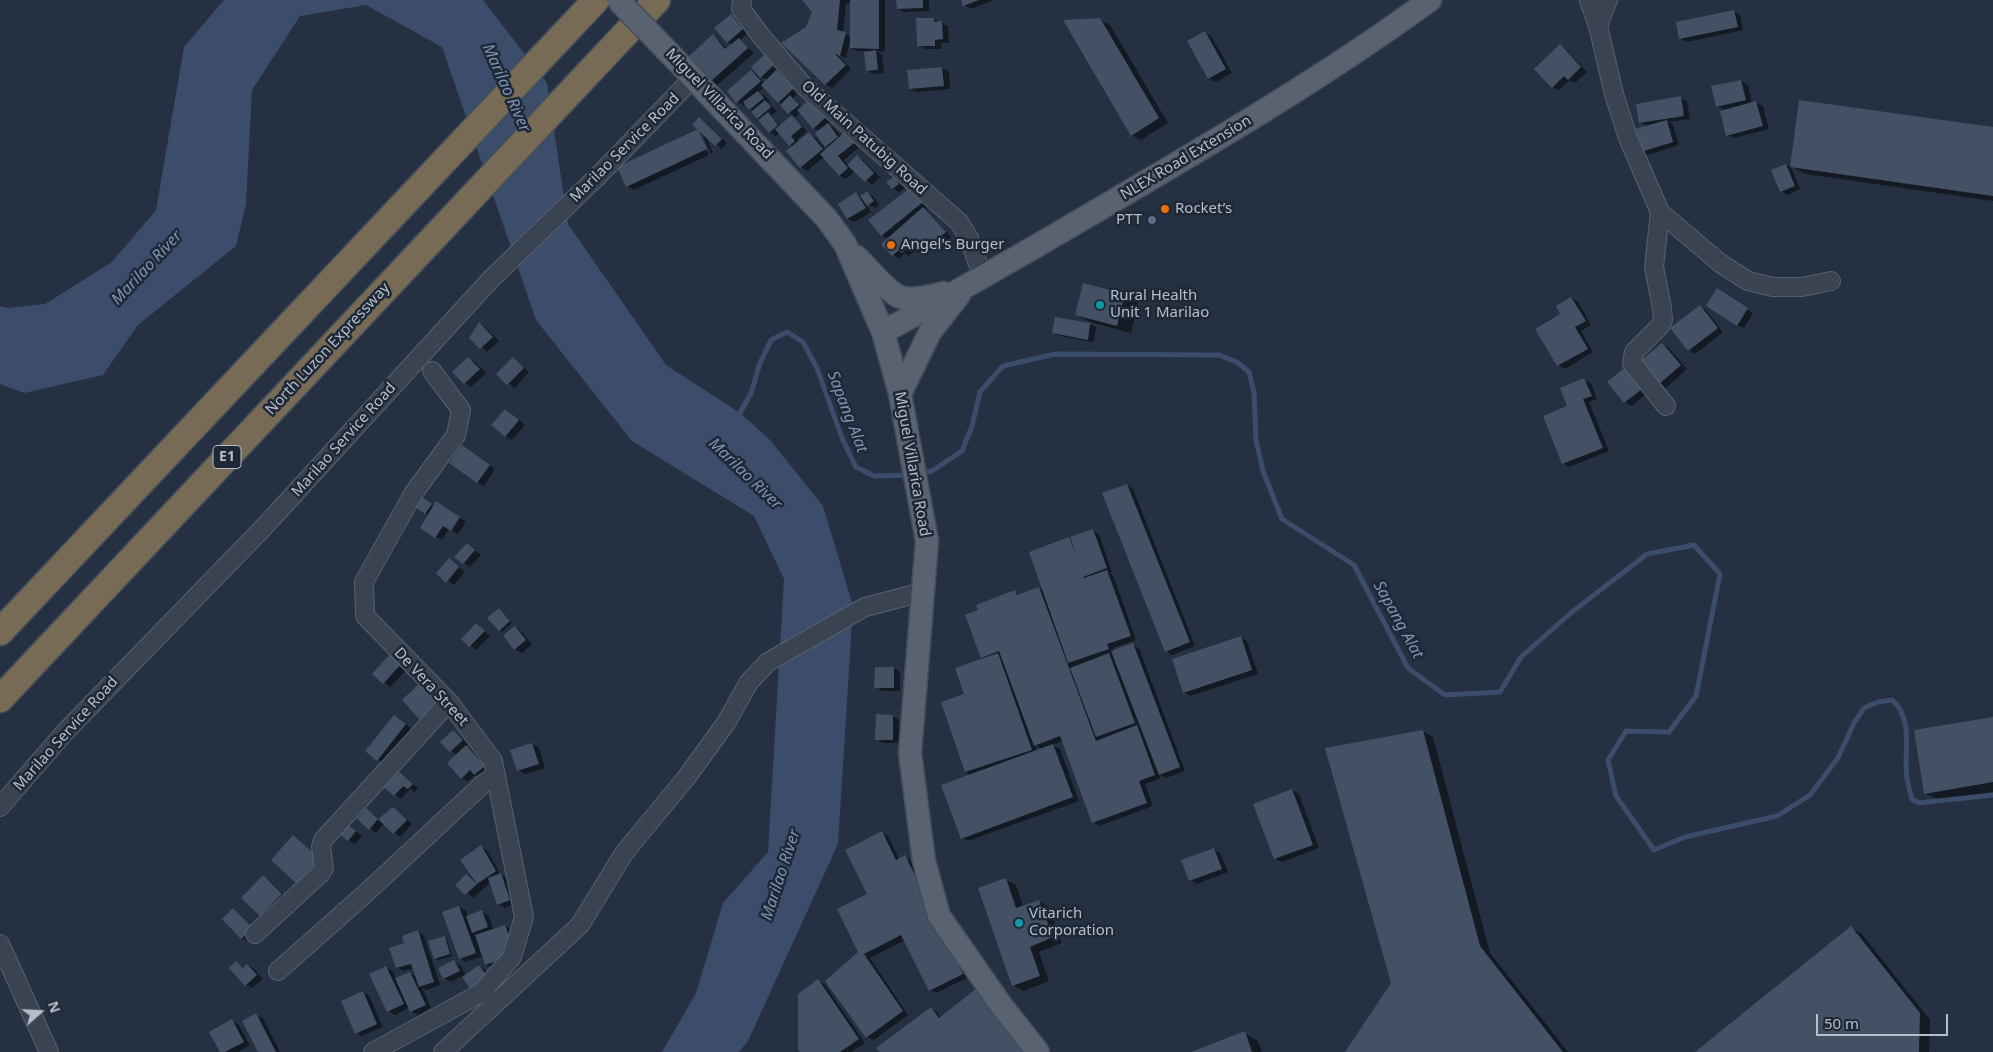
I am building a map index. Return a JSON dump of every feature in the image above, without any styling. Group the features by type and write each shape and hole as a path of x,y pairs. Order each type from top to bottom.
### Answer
{"highway":[{"path":"0,632 596,0"},
{"name":"North Luzon Expressway","path":"0,699 657,0"}],"main road":[{"name":"Miguel Villarica Road","path":"618,0 694,77 827,219 845,244 883,332 900,394 927,541 910,753 924,861 938,916 1001,1005 1038,1052"},
{"name":"NLEX Road Extension","path":"883,332 975,283 1285,99 1430,0"},
{"path":"845,244 876,278 900,297 926,297 975,283"},
{"path":"900,394 930,332 952,303 975,283"}],"street":[{"name":"Old Main Patubig Road","path":"742,0 741,9 761,36 804,86 959,222 969,238 975,283"},
{"path":"1589,0 1598,26 1614,94 1628,138 1660,212 1720,263 1748,281 1773,286 1802,286 1831,281"},
{"path":"1598,26 1608,0"},
{"name":"Marilao Service Road","path":"0,807 64,733 263,528 491,279 597,177 694,77"},
{"path":"1660,212 1654,267 1663,320 1659,327 1634,352 1632,363 1666,406"},
{"name":"De Vera Street","path":"372,1052 481,993 512,957 524,917 493,760 449,702 365,616 364,582 413,494 456,435 461,410 432,371"},
{"path":"443,1052 580,925 624,853 703,754 726,723 749,682 768,662 865,607 923,592"},
{"path":"255,934 320,874 324,868 321,847 323,840 449,702"},
{"path":"278,971 366,893 484,783 496,775"},
{"path":"0,944 50,1052"}],"water":[{"name":"Marilao River","path":"224,0 483,0 547,83 568,224 666,365 740,413 770,440 823,506 853,606 838,844 748,1041 739,1052 662,1052 696,993 723,903 768,852 784,579 754,516 632,441 536,320 442,47 366,5 300,16 252,90 246,204 236,246 138,325 103,375 24,393 0,384 0,306 8,308 45,304 112,262 156,210 184,47"}],"building":[{"path":"802,0 840,0 837,30 846,32 840,56 834,53 846,65 825,85 781,43 806,27 812,12"},
{"path":"850,0 879,0 879,49 850,48"},
{"path":"896,0 923,0 923,8 897,9"},
{"path":"961,0 979,0 963,6"},
{"path":"1734,10 1738,27 1679,39 1676,22"},
{"path":"731,14 743,29 727,43 714,28"},
{"path":"916,18 934,18 934,22 942,21 943,39 935,40 935,46 917,46"},
{"path":"1100,18 1159,118 1131,136 1063,20"},
{"path":"1205,31 1226,69 1208,79 1187,41"},
{"path":"713,34 725,49 739,38 748,48 709,83 687,58"},
{"path":"1560,44 1581,67 1568,80 1564,76 1552,88 1534,69"},
{"path":"876,50 878,70 866,71 864,52"},
{"path":"764,55 774,65 760,78 751,67"},
{"path":"942,67 944,86 909,89 907,70"},
{"path":"751,70 761,81 736,103 727,91"},
{"path":"776,70 794,88 778,103 761,85"},
{"path":"1741,80 1746,100 1716,107 1711,86"},
{"path":"758,91 764,98 749,110 743,102"},
{"path":"790,95 799,105 788,114 780,105"},
{"path":"1681,96 1684,116 1639,123 1636,104"},
{"path":"810,99 826,117 813,129 797,110"},
{"path":"765,100 771,107 757,119 751,112"},
{"path":"1799,100 1993,127 1993,196 1790,167"},
{"path":"1756,101 1763,126 1726,136 1720,111"},
{"path":"768,112 778,125 769,133 758,120"},
{"path":"792,115 802,127 791,136 795,141 789,146 775,129"},
{"path":"699,117 722,139 715,146 692,125"},
{"path":"1667,120 1673,142 1641,152 1634,129"},
{"path":"828,123 838,137 825,147 815,133"},
{"path":"698,129 707,149 626,187 617,167"},
{"path":"809,132 823,149 800,168 786,151"},
{"path":"845,132 854,143 838,156 848,168 839,176 820,154"},
{"path":"857,155 874,173 865,182 847,165"},
{"path":"1786,164 1795,186 1780,192 1771,170"},
{"path":"894,177 899,184 892,189 886,182"},
{"path":"911,187 923,202 881,236 868,220"},
{"path":"867,191 874,201 867,206 860,196"},
{"path":"856,192 866,208 847,219 838,204"},
{"path":"923,207 946,232 932,244 927,239 920,246 918,244 911,250 908,247 902,253 899,250 892,256 881,244"},
{"name":"Rural Health Unit 1 Marilao","path":"1083,283 1125,294 1117,326 1075,315"},
{"path":"1717,288 1748,308 1737,326 1706,306"},
{"path":"1571,297 1586,321 1575,327 1588,349 1557,366 1535,329 1560,314 1556,306"},
{"path":"1700,305 1718,328 1688,351 1670,328"},
{"path":"1055,317 1090,323 1088,340 1052,333"},
{"path":"479,322 493,337 480,349 469,338"},
{"path":"1662,343 1681,365 1658,385 1639,362"},
{"path":"468,357 480,369 464,384 452,372"},
{"path":"513,357 524,368 507,385 496,374"},
{"path":"1629,364 1646,386 1624,403 1607,382"},
{"path":"1584,378 1592,396 1583,399 1603,448 1562,464 1543,416 1567,406 1560,388"},
{"path":"505,409 519,420 505,437 491,425"},
{"path":"462,445 490,465 477,483 449,463"},
{"path":"1127,484 1190,642 1165,652 1102,493"},
{"path":"419,495 432,504 425,514 412,505"},
{"path":"436,501 460,517 451,531 443,526 435,538 420,528"},
{"path":"1093,529 1107,568 1083,577 1107,570 1131,636 1107,644 1109,649 1068,663 1029,552 1069,537 1076,554 1070,537"},
{"path":"467,543 475,550 463,564 454,557"},
{"path":"449,558 459,567 446,583 436,573"},
{"path":"1039,587 1096,741 1137,725 1155,775 1139,781 1147,803 1092,823 1060,736 1034,746 999,651 981,658 965,615 978,610 976,605 1015,590 1017,595"},
{"path":"499,608 510,621 499,631 487,618"},
{"path":"476,623 485,631 469,647 461,639"},
{"path":"515,626 526,640 514,650 503,635"},
{"path":"1241,636 1252,670 1183,693 1172,659"},
{"path":"1133,643 1180,767 1159,775 1111,651"},
{"path":"391,653 402,663 383,684 372,674"},
{"path":"998,653 1032,750 965,772 941,702 964,694 955,668"},
{"path":"1109,653 1135,723 1096,737 1070,668"},
{"path":"875,667 894,667 894,688 874,688"},
{"path":"421,682 439,703 420,720 402,700"},
{"path":"876,714 893,715 893,740 875,740"},
{"path":"394,715 406,724 377,761 365,751"},
{"path":"1993,717 1993,782 1924,794 1914,730"},
{"path":"453,730 463,740 450,752 440,742"},
{"path":"1423,730 1480,946 1563,1052 1345,1052 1391,983 1325,748"},
{"path":"532,743 539,764 517,771 510,750"},
{"path":"1053,744 1073,797 961,839 941,785"},
{"path":"466,745 485,766 474,775 470,770 461,779 447,763"},
{"path":"396,769 413,784 408,789 403,786 394,796 381,785"},
{"path":"1292,789 1313,845 1274,859 1253,804"},
{"path":"393,807 407,820 393,834 378,819"},
{"path":"366,808 378,819 369,830 357,819"},
{"path":"346,823 356,831 348,841 338,833"},
{"path":"882,831 896,860 905,855 963,974 929,991 901,935 864,954 903,1011 866,1038 825,981 858,952 837,909 867,894 845,850"},
{"path":"293,835 320,859 297,884 271,860"},
{"path":"481,845 496,871 477,884 460,860"},
{"path":"1214,848 1222,869 1189,881 1181,860"},
{"path":"501,873 510,900 497,905 488,878"},
{"path":"466,874 477,884 465,895 455,885"},
{"path":"263,875 282,894 260,916 241,898"},
{"name":"Vitarich Corporation","path":"1006,878 1016,908 1039,900 1053,937 1030,947 1040,976 1012,986 978,888"},
{"path":"459,906 476,953 459,959 442,912"},
{"path":"233,908 253,928 241,939 222,919"},
{"path":"482,910 488,927 472,933 466,916"},
{"path":"505,925 513,946 505,949 508,957 485,965 475,935"},
{"path":"1851,926 1920,1013 1919,1052 1695,1052"},
{"path":"418,930 434,982 419,987 411,964 396,968 389,948 404,943 402,936"},
{"path":"445,936 450,954 434,959 428,941"},
{"path":"454,960 460,971 443,979 438,968"},
{"path":"236,961 243,968 247,964 257,975 245,986 229,968"},
{"path":"479,965 487,976 470,989 462,977"},
{"path":"386,966 404,1004 387,1012 369,974"},
{"path":"410,972 426,1005 410,1012 395,978"},
{"path":"818,979 859,1039 840,1052 800,1052 798,1049 798,994"},
{"path":"976,989 1024,1052 880,1052 876,1048 931,1007 939,1018"},
{"path":"363,991 377,1024 355,1034 341,1001"},
{"path":"256,1013 276,1052 258,1052 242,1021"},
{"path":"232,1019 244,1042 225,1052 220,1052 209,1032"},
{"path":"1245,1031 1252,1052 1191,1052"}],"waterway":[{"name":"Sapang Alat","path":"735,417 740,413 751,393 760,363 771,340 787,332 803,342 817,368 842,438 856,467 874,476 909,475"},
{"name":"Sapang Alat","path":"920,473 932,471 962,451 972,426 980,392 1003,366 1055,354 1219,355 1237,362 1249,372 1254,393 1256,440 1263,471 1282,519 1354,565 1408,668 1445,695 1500,692 1521,657 1572,612 1647,554 1694,545 1720,574 1696,696 1669,732 1626,731 1608,760 1616,796 1654,850 1685,837 1777,816 1810,795 1838,758 1854,723 1864,708 1878,702 1892,700 1898,706 1905,722 1907,741 1906,767 1912,799 1919,803 1993,795"}],"place":[{"name":"Rocket’s","path":"1165,209"},
{"name":"PTT","path":"1152,220"},
{"name":"Angel's Burger","path":"891,245"},
{"name":"Rural Health Unit 1 Marilao","path":"1100,305"},
{"name":"Vitarich Corporation","path":"1019,923"}]}
